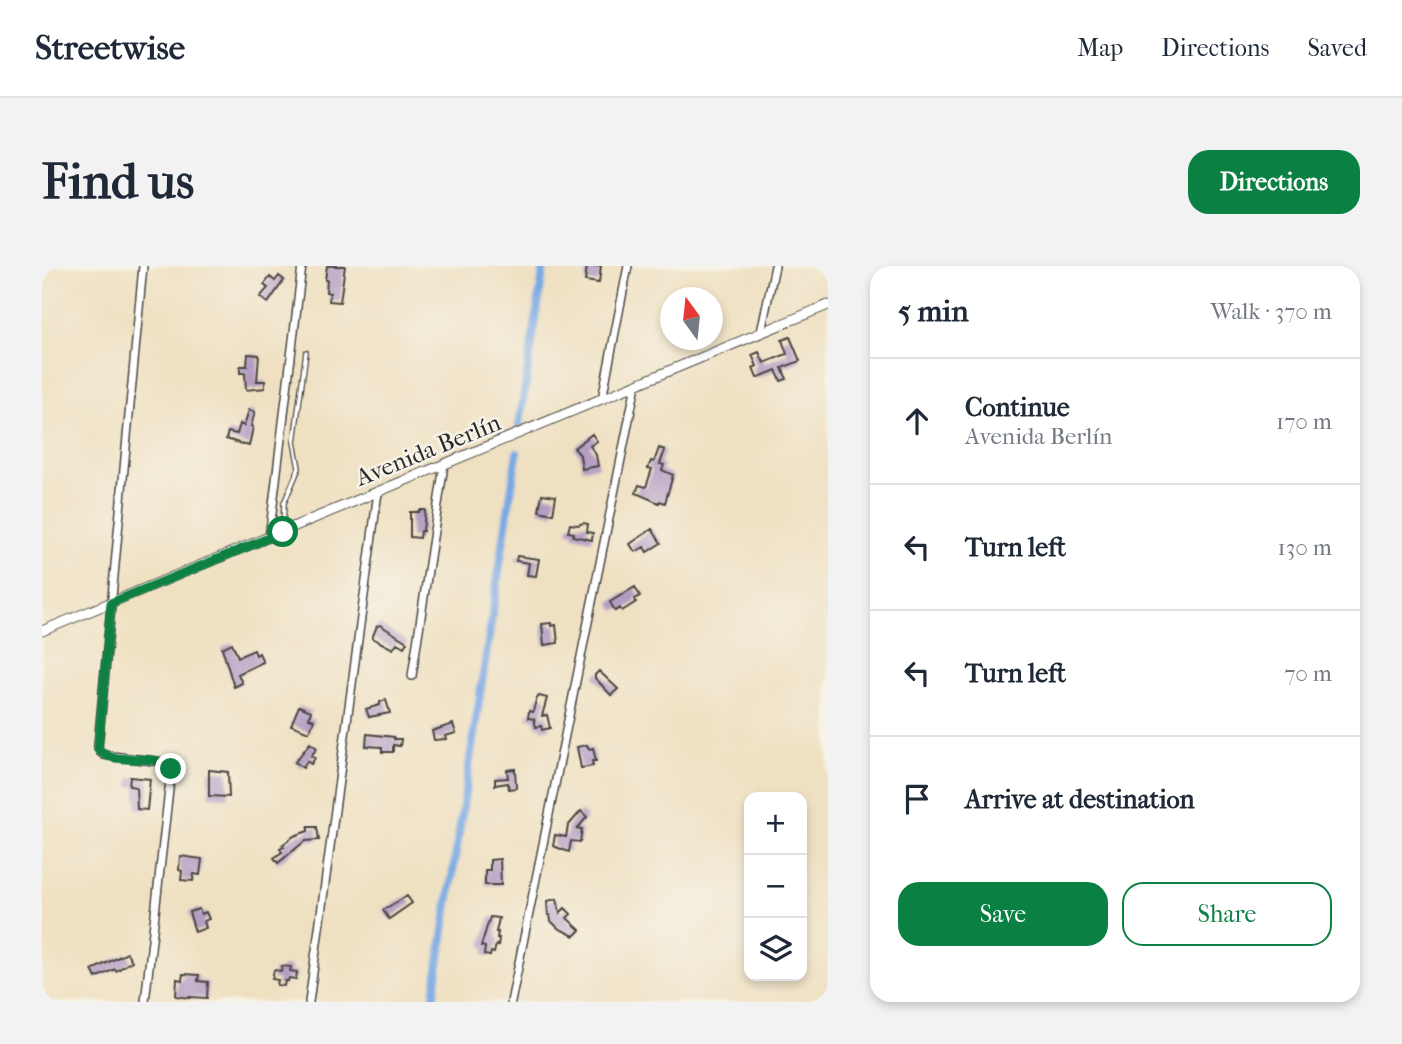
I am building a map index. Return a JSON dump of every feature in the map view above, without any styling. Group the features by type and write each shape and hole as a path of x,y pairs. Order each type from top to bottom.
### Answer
{"street":[{"path":"143,266 98,749 106,756 162,762 168,765 172,772 145,1002"},
{"path":"269,538 302,266"},
{"path":"602,399 628,266"},
{"path":"761,332 775,266"},
{"name":"Avenida Berlín","path":"42,631 828,305"},
{"path":"511,1002 636,385"},
{"path":"411,676 444,465"},
{"path":"309,1002 378,492"}],"lane":[{"path":"283,532 284,503 299,468 294,442 306,352"}],"building":[{"path":"327,266 345,266 340,302 329,301 330,293 326,292 325,280"},
{"path":"587,266 601,266 599,283 585,281"},
{"path":"279,276 284,280 268,303 260,297 268,288 264,285 270,277 275,281"},
{"path":"790,337 800,361 782,368 787,379 781,381 776,370 757,378 753,368 757,366 752,355 759,352 764,363 787,354 782,340"},
{"path":"248,354 259,355 257,381 265,381 265,388 246,390 245,373 240,373 240,366 247,366"},
{"path":"249,410 255,412 249,446 226,439 228,432 237,434 240,424 244,426"},
{"path":"592,434 597,441 590,446 596,455 598,466 582,469 580,455 574,448"},
{"path":"659,448 665,450 660,464 664,465 662,470 673,475 665,503 636,493 639,485 646,487 652,469 648,468 651,461 654,462"},
{"path":"542,494 556,496 553,514 539,511"},
{"path":"425,510 423,531 420,538 410,537 410,512"},
{"path":"570,524 588,524 587,532 593,533 592,540 573,536 574,533 568,532"},
{"path":"652,529 661,543 647,552 644,547 635,552 630,544"},
{"path":"517,556 539,559 536,576 527,575 529,563 516,561"},
{"path":"635,587 640,596 635,599 636,602 622,611 620,608 615,611 610,602"},
{"path":"551,623 551,626 556,625 558,643 544,645 542,624"},
{"path":"380,625 407,642 404,647 397,643 393,649 372,638"},
{"path":"232,643 238,657 254,650 256,655 259,653 263,662 238,674 242,683 234,687 222,648"},
{"path":"599,671 618,689 611,695 595,678"},
{"path":"539,696 547,698 542,716 547,715 550,728 542,730 541,726 536,727 534,719 528,718 529,711 533,712"},
{"path":"386,700 390,713 369,717 366,709"},
{"path":"299,706 311,711 309,718 314,720 309,732 291,725"},
{"path":"453,724 456,733 445,736 446,739 434,740 432,731"},
{"path":"367,734 401,739 400,746 393,745 393,752 382,752 382,747 366,746"},
{"path":"310,743 317,748 311,756 315,758 311,764 307,761 303,768 295,762"},
{"path":"587,745 589,749 593,748 596,761 592,761 593,766 581,768 577,747"},
{"path":"515,769 516,788 509,789 508,783 495,785 495,779 508,778 507,770"},
{"path":"209,770 228,772 229,797 209,796"},
{"path":"130,777 150,779 147,810 137,809 136,787 129,786"},
{"path":"581,811 587,817 577,829 582,829 580,842 571,841 569,852 553,846 555,835 566,837 568,826"},
{"path":"308,827 317,827 319,840 305,841 278,863 274,858 282,852 282,845 294,836 308,831"},
{"path":"180,856 202,859 200,875 194,874 193,881 181,880"},
{"path":"500,859 501,885 485,885 485,870 490,870 490,860"},
{"path":"407,896 412,903 389,919 383,910"},
{"path":"557,899 560,913 565,908 571,914 567,918 580,930 574,936 558,928 548,915 547,901"},
{"path":"199,909 201,914 206,912 209,919 204,921 206,928 195,932 189,912"},
{"path":"490,917 499,918 496,932 499,938 498,946 496,945 490,956 484,955 485,947 481,946"},
{"path":"127,953 132,961 116,971 115,969 96,978 92,970"},
{"path":"282,966 291,967 290,971 297,972 296,979 289,978 284,986 277,985 278,980 272,979 274,970 281,971"},
{"path":"183,974 199,975 198,981 208,982 207,998 176,996 177,979 182,980"}],"waterway":[{"path":"519,426 544,266"},
{"path":"433,1002 517,453"}],"route":[{"path":"171,769 162,762 106,756 98,749 111,603 283,532"}]}
